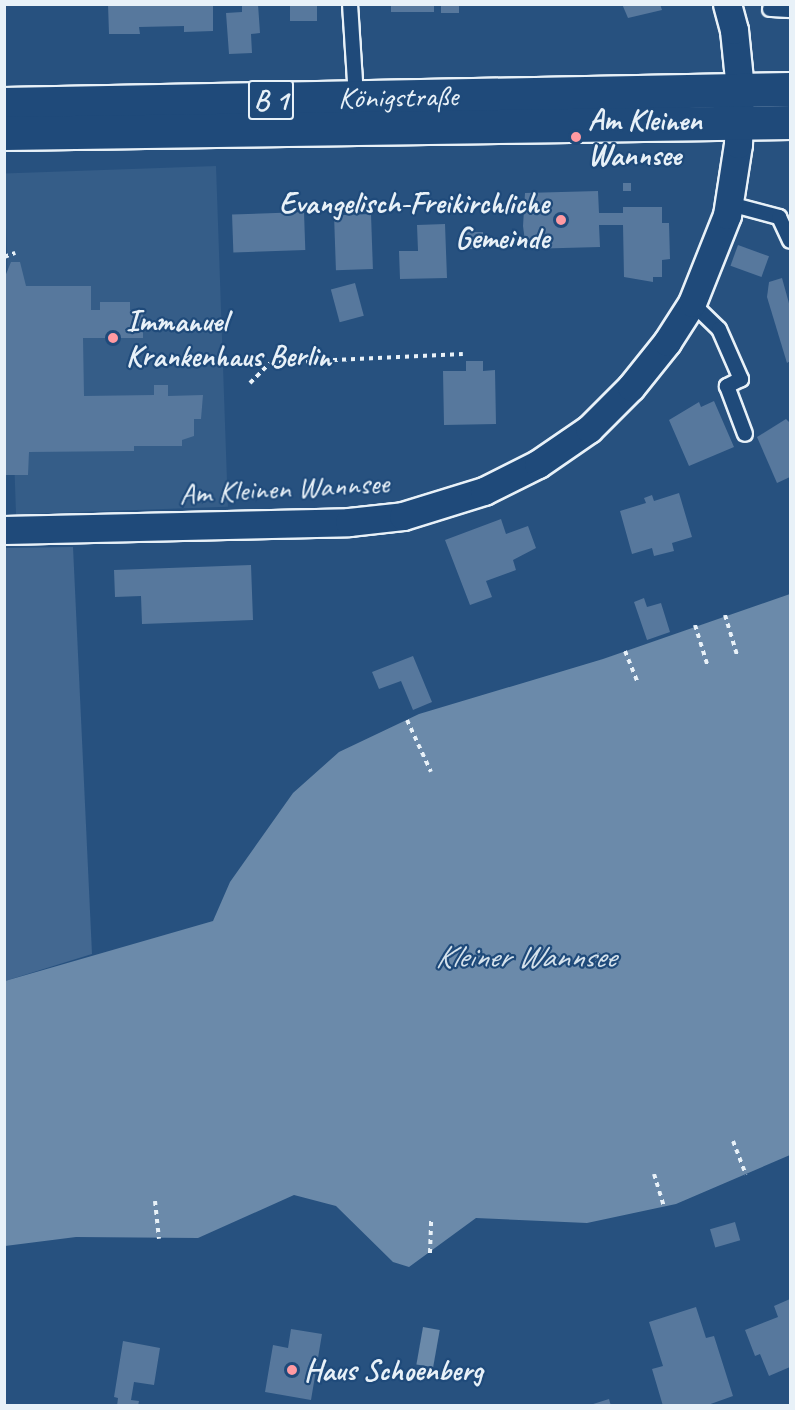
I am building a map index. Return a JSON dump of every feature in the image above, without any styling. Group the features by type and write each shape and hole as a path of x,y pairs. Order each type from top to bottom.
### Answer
{"main road":[{"name":"Königstraße","path":"4,104 790,89"},
{"name":"Königstraße","path":"4,133 790,123"}],"street":[{"name":"Am Kleinen Wannsee","path":"4,530 350,522 403,516 456,501 538,464 589,429 632,387 692,303 730,204 740,122 740,89 734,30 727,4"}],"lane":[{"path":"350,4 356,98"},
{"path":"770,9 790,10"},
{"path":"730,204 779,217 790,241"},
{"path":"692,303 719,328 741,379 727,386 746,434"}],"path":[{"path":"4,257 15,253"},
{"path":"250,383 270,363 463,354"},
{"path":"725,615 737,655"},
{"path":"695,625 708,667"},
{"path":"625,651 637,681"},
{"path":"407,720 430,772"},
{"path":"733,1141 746,1175"},
{"path":"654,1174 664,1207"},
{"path":"155,1200 159,1239"},
{"path":"430,1253 431,1221"}],"shaded area":[{"name":"Immanuel Krankenhaus Berlin","path":"216,166 228,507 16,514 4,173"},
{"path":"73,547 92,954 5,981 4,548"}],"water":[{"name":"Kleiner Wannsee","path":"790,594 790,1155 676,1204 587,1223 476,1218 409,1267 393,1262 336,1206 294,1195 198,1238 76,1237 5,1246 5,981 213,921 230,882 293,793 339,752 419,714 603,659"},
{"path":"423,1327 440,1330 433,1367 416,1364"}],"building":[{"path":"108,4 213,4 213,31 184,32 184,26 139,27 140,34 109,34"},
{"path":"242,4 258,4 260,33 251,34 252,53 229,54 226,13 242,12"},
{"path":"290,4 317,4 317,21 290,21"},
{"path":"391,4 434,4 434,12 391,12"},
{"path":"441,4 459,4 459,13 441,13"},
{"path":"622,4 660,4 662,10 628,18"},
{"path":"623,183 631,183 631,191 623,191"},
{"path":"598,191 599,213 623,213 623,207 662,207 662,223 669,223 670,259 662,260 662,277 653,277 653,282 624,277 623,225 599,225 600,247 526,249 523,226 525,193"},
{"path":"304,212 305,250 233,252 232,215"},
{"path":"371,214 373,269 336,270 334,215"},
{"path":"445,224 447,278 400,279 399,251 418,251 417,225"},
{"path":"466,232 483,232 483,249 466,249"},
{"path":"738,245 769,256 761,277 730,266"},
{"path":"11,262 20,262 26,286 91,286 91,310 100,310 100,302 130,302 130,310 143,310 143,338 83,338 84,396 154,395 154,385 168,385 168,396 203,395 201,419 194,419 194,436 182,440 182,446 134,446 134,451 29,452 28,475 4,475 4,279"},
{"path":"782,278 790,307 790,361 787,363 767,297 769,282"},
{"path":"355,283 364,316 340,322 331,289"},
{"path":"466,361 483,361 483,371 495,370 496,424 444,425 443,371 466,371"},
{"path":"714,401 734,447 689,466 669,420 699,402 701,407"},
{"path":"786,419 790,423 790,477 777,483 757,437"},
{"path":"679,493 692,537 672,543 674,551 654,556 652,548 632,554 620,511 646,503 644,498 652,495 654,501"},
{"path":"501,519 506,534 528,526 536,548 513,560 516,570 486,581 492,597 470,605 445,540"},
{"path":"251,565 253,620 142,624 141,596 115,597 114,570"},
{"path":"644,598 647,607 661,603 670,632 647,640 634,602"},
{"path":"413,656 432,702 413,710 401,681 379,689 372,672"},
{"path":"735,1222 740,1240 715,1247 710,1229"},
{"path":"790,1299 790,1367 769,1376 760,1354 755,1356 745,1330 778,1317 774,1306"},
{"path":"696,1307 706,1338 714,1336 733,1396 705,1406 663,1406 652,1369 663,1366 649,1322"},
{"name":"Haus Schoenberg","path":"291,1329 322,1334 311,1400 265,1392 273,1345 288,1348"},
{"path":"123,1341 160,1348 154,1385 134,1382 131,1400 139,1401 138,1406 117,1406 118,1398 114,1397"},
{"path":"609,1399 611,1406 590,1406 590,1405"}],"place":[{"name":"Am Kleinen Wannsee","path":"576,137"},
{"name":"Evangelisch-Freikirchliche Gemeinde","path":"561,220"},
{"name":"Immanuel Krankenhaus Berlin","path":"113,338"},
{"name":"Haus Schoenberg","path":"292,1370"}]}
